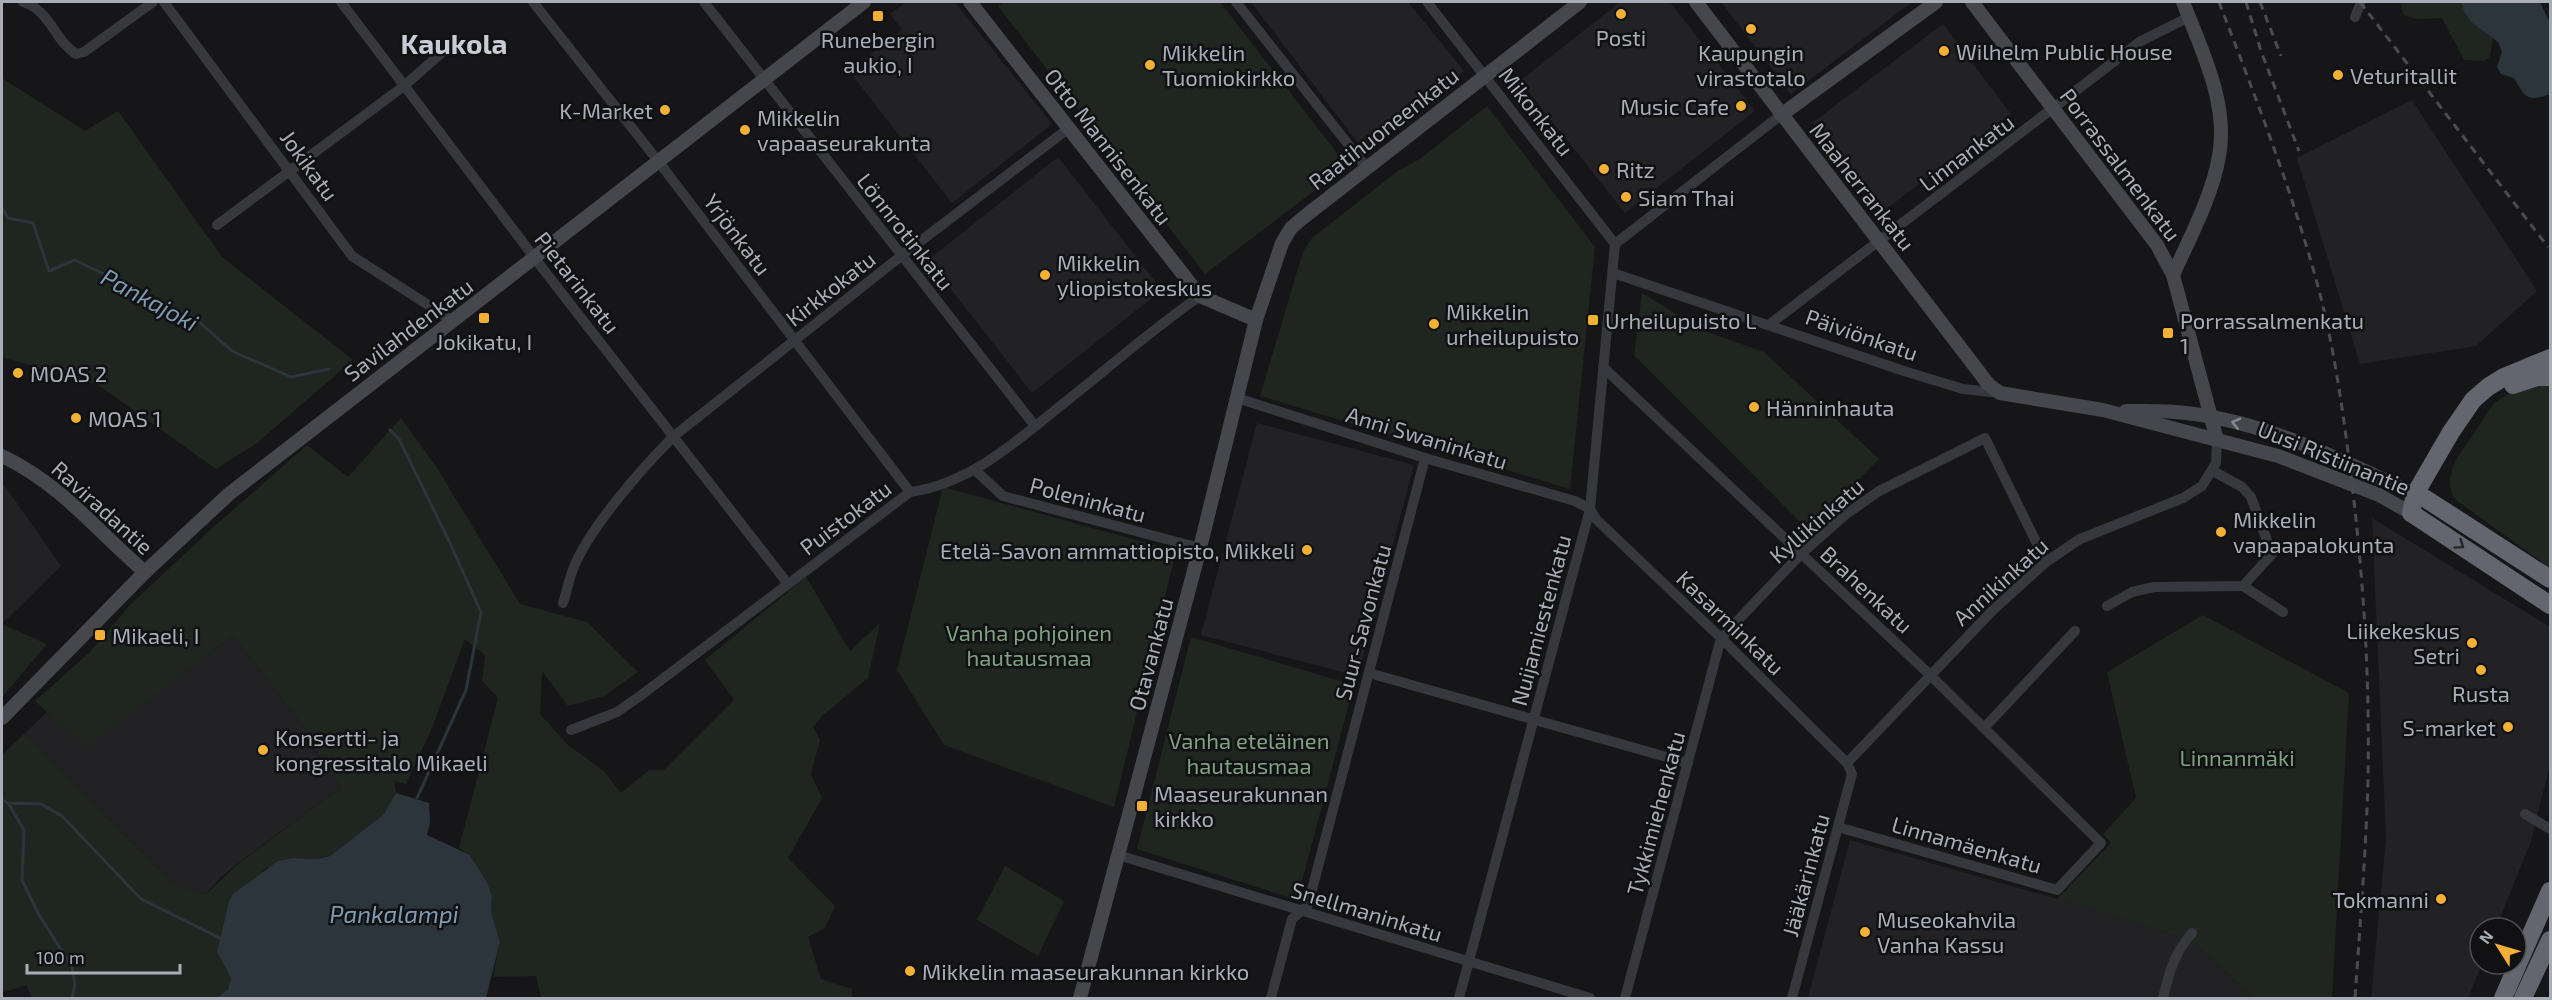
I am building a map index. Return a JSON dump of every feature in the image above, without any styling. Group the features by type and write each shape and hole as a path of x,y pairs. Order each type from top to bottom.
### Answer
{"highway":[{"path":"2411,513 2451,432 2473,400 2504,377 2550,358"},
{"path":"2420,497 2481,409 2508,387 2537,377 2550,377"},
{"name":"Uusi Ristiinantie","path":"2420,497 2550,579"},
{"name":"Uusi Ristiinantie","path":"2411,513 2550,605"},
{"path":"2503,999 2550,891"},
{"path":"2523,999 2550,940"}],"main road":[{"name":"Savilahdenkatu","path":"2,718 145,572 229,494 864,2"},
{"name":"Otto Mannisenkatu","path":"970,2 1200,296 1256,320"},
{"name":"Raatihuoneenkatu","path":"1256,320 1282,243 1291,228 1580,2"},
{"name":"Maaherrankatu","path":"1696,2 1989,385 2000,393"},
{"path":"1781,115 1936,2"},
{"name":"Porrassalmenkatu","path":"1972,2 2154,240 2173,275 2217,440"},
{"path":"2173,275 2214,177 2220,155 2221,135 2219,111 2213,86 2183,2"},
{"name":"Otavankatu","path":"1080,999 1200,548 1256,320"},
{"name":"Päiviönkatu","path":"2000,393 2103,410 2217,440"},
{"name":"Päiviönkatu","path":"2103,410 2185,412 2211,417"},
{"name":"Uusi Ristiinantie","path":"2211,417 2316,447 2420,497"},
{"name":"Uusi Ristiinantie","path":"2217,440 2278,456 2379,495 2411,513"},
{"name":"Raviradantie","path":"2,456 46,481 70,500 145,572"}],"street":[{"path":"23,2 36,4 66,48 76,54 84,52 153,2"},
{"name":"Jokikatu","path":"164,2 290,169 352,256 453,321"},
{"name":"Pietarinkatu","path":"341,2 534,258 788,584"},
{"name":"Yrjönkatu","path":"533,2 658,161 910,492"},
{"name":"Lönnrotinkatu","path":"704,2 1035,426"},
{"path":"1236,2 1366,168"},
{"name":"Mikonkatu","path":"1427,2 1615,244"},
{"path":"2355,17 2361,2"},
{"name":"Linnankatu","path":"1770,324 2054,110 2141,41 2189,17"},
{"path":"217,225 404,86 456,40"},
{"path":"1615,244 1781,115"},
{"name":"Kirkkokatu","path":"563,603 574,567 586,545 653,456 674,436 901,256 1069,128"},
{"name":"Nuijamiestenkatu","path":"1459,999 1590,509 1615,244"},
{"name":"Päiviönkatu","path":"1612,273 1914,374 1963,389 2000,393"},
{"name":"Puistokatu","path":"571,730 617,712 910,492 924,490 975,470 1035,426 1200,296"},
{"name":"Brahenkatu","path":"1603,367 1929,674 2101,843"},
{"name":"Anni Swaninkatu","path":"1237,398 1425,458 1575,501 1590,509"},
{"name":"Kyllikinkatu","path":"1721,638 1801,554 1845,515 1879,491 1985,438 2046,562"},
{"path":"2217,440 2213,471 2242,488 2251,497 2272,554 2243,586"},
{"name":"Suur-Savonkatu","path":"1271,999 1292,919 1308,905 1425,458"},
{"name":"Poleninkatu","path":"975,470 1003,496 1200,548"},
{"name":"Annikinkatu","path":"1847,763 1929,674 1993,610 2046,562 2080,539 2183,498 2202,486 2213,471"},
{"name":"Kasarminkatu","path":"1590,509 1596,519 1721,638 1847,763"},
{"path":"2106,606 2132,592 2154,587 2243,586 2283,612"},
{"path":"1984,728 2075,631"},
{"name":"Tykkimiehenkatu","path":"1625,999 1721,638"},
{"path":"1369,674 1688,763"},
{"name":"Jääkärinkatu","path":"1792,999 1852,774 1847,763"},
{"path":"2525,814 2550,829"},
{"name":"Linnamäenkatu","path":"1839,827 2057,890 2101,843"},
{"name":"Snellmaninkatu","path":"1118,855 1590,999"},
{"path":"2163,999 2172,961 2181,945 2192,933"}],"shaded area":[{"path":"906,2 955,2 1052,124 952,203 849,71 902,30 890,14"},
{"path":"1251,2 1408,2 1464,71 1364,151"},
{"path":"1620,2 1670,2 1755,111 1625,213 1520,81"},
{"path":"1721,2 1912,2 1791,94"},
{"path":"1943,24 2011,114 1881,213 1812,123"},
{"path":"2412,100 2537,291 2476,346 2360,364 2297,158"},
{"name":"Mikkelin yliopistokeskus","path":"1058,157 1162,290 1032,393 928,260"},
{"name":"Etelä-Savon ammattiopisto, Mikkeli","path":"1257,423 1414,465 1358,676 1201,635"},
{"path":"2,482 61,566 2,624"},
{"path":"2372,518 2550,627 2550,764 2531,841 2501,916 2468,916 2468,976 2477,976 2468,998 2371,998 2386,839"},
{"path":"233,636 314,740 310,744 341,787 237,864 205,895 175,884 168,879 25,733 47,712 85,747"},
{"path":"1850,840 2057,899 2192,941 2254,998 1808,998"}],"green space":[{"path":"1004,2 1220,2 1347,166 1205,274 998,6"},
{"path":"2400,2 2461,2 2469,18 2493,38 2490,56 2484,61 2464,60 2442,18 2416,19 2404,15"},
{"path":"2,78 85,131 118,111 222,257 353,360 257,443 216,469 98,385 2,357"},
{"name":"Mikkelin urheilupuisto","path":"1487,106 1595,247 1570,489 1260,396 1303,252 1312,238 1399,170 1420,159"},
{"name":"Hänninhauta","path":"1642,293 1704,331 1764,352 1879,459 1808,530 1634,355"},
{"path":"2529,385 2550,385 2550,568 2456,500 2451,491 2451,472 2455,463 2490,408 2508,394"},
{"path":"401,418 437,468 520,604 587,622 638,672 604,696 568,706 542,671 540,714 568,745 604,771 621,793 649,770 664,770 734,700 705,660 806,577 850,651 880,623 868,678 822,716 813,727 820,740 811,774 822,798 788,858 835,906 825,928 808,937 821,979 852,989 852,998 541,998 536,976 493,977 500,942 491,912 492,896 487,882 470,855 459,848 498,698 482,681 485,655 465,639 432,728 406,784 394,781 396,793 383,815 330,856 314,859 293,858 265,869 233,894 229,901 217,952 231,978 228,989 217,998 32,998 26,985 2,993 2,755 25,733 168,879 175,884 205,895 238,864 341,787 310,743 314,740 233,636 85,748 35,701 89,653 131,604 209,531 307,445 348,477"},
{"name":"Vanha pohjoinen hautausmaa","path":"943,487 1176,551 1114,807 944,745 897,670"},
{"name":"Linnanmäki","path":"2203,615 2349,693 2332,998 2254,998 2192,941 2057,899 2111,843 2103,834 2136,798 2107,672"},
{"path":"2,624 47,644 2,697"},
{"name":"Vanha eteläinen hautausmaa","path":"1191,637 1354,685 1297,900 1137,849"},
{"path":"1005,866 1064,901 1038,956 977,920"}],"water":[{"path":"2461,2 2540,2 2550,23 2550,94 2536,98 2528,97 2514,78 2501,74 2497,67 2502,52 2498,42 2471,22"},
{"name":"Pankalampi","path":"396,793 429,803 430,823 427,835 470,855 487,882 492,896 491,912 500,942 486,998 217,998 228,989 231,978 217,952 229,901 233,894 278,861 330,856 383,815"}],"waterway":[{"name":"Pankajoki","path":"2,208 8,218 33,223 49,271 75,260 196,319 232,351 291,377 329,369"},
{"name":"Pankajoki","path":"390,430 399,439 481,612 466,690 417,798"},
{"path":"2,800 8,803 41,804 62,816 141,899 222,939"},
{"path":"8,803 24,830 22,880 39,915 72,967 75,985 72,998"}],"railway":[{"path":"2219,2 2304,238 2326,320 2344,418 2362,584 2368,701 2367,806 2355,998"},
{"path":"2246,2 2261,51 2299,151"},
{"path":"2260,2 2281,56"},
{"path":"2360,2 2548,247"}],"place":[{"name":"Posti","path":"1621,14"},
{"name":"Runebergin aukio, I","path":"878,16"},
{"name":"Kaupungin virastotalo","path":"1751,29"},
{"name":"Wilhelm Public House","path":"1944,51"},
{"name":"Mikkelin Tuomiokirkko","path":"1150,65"},
{"name":"Veturitallit","path":"2338,75"},
{"name":"Music Cafe","path":"1741,106"},
{"name":"K-Market","path":"665,110"},
{"name":"Mikkelin vapaaseurakunta","path":"745,130"},
{"name":"Ritz","path":"1604,169"},
{"name":"Siam Thai","path":"1626,197"},
{"name":"Mikkelin yliopistokeskus","path":"1045,275"},
{"name":"Jokikatu, I","path":"484,318"},
{"name":"Urheilupuisto L","path":"1593,320"},
{"name":"Mikkelin urheilupuisto","path":"1434,324"},
{"name":"Porrassalmenkatu 1","path":"2168,333"},
{"name":"MOAS 2","path":"18,373"},
{"name":"Hänninhauta","path":"1754,407"},
{"name":"MOAS 1","path":"76,418"},
{"name":"Mikkelin vapaapalokunta","path":"2221,532"},
{"name":"Etelä-Savon ammattiopisto, Mikkeli","path":"1307,550"},
{"name":"Mikaeli, I","path":"100,635"},
{"name":"Liikekeskus Setri","path":"2472,643"},
{"name":"Rusta","path":"2481,670"},
{"name":"S-market","path":"2508,727"},
{"name":"Konsertti- ja kongressitalo Mikaeli","path":"263,750"},
{"name":"Maaseurakunnan kirkko","path":"1142,806"},
{"name":"Tokmanni","path":"2441,899"},
{"name":"Museokahvila Vanha Kassu","path":"1865,932"},
{"name":"Mikkelin maaseurakunnan kirkko","path":"910,971"}],"district":[{"name":"Kaukola","path":"454,43"}]}
